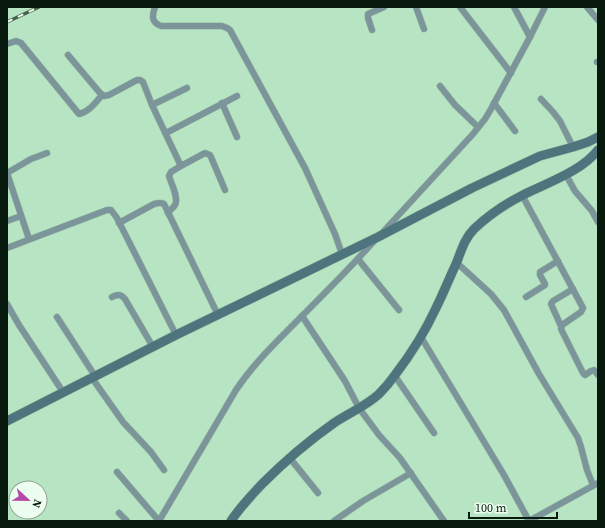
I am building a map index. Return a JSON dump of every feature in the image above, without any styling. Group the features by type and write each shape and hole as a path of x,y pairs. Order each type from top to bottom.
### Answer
{"street":[{"path":"155,7 153,18 157,24 161,26 222,26 230,30 305,168 335,234 342,254"},
{"path":"372,30 368,14 383,7"},
{"path":"416,7 424,28"},
{"path":"460,7 511,73"},
{"path":"514,7 530,36"},
{"path":"117,472 159,521 243,380 269,349 358,259 485,119 545,7"},
{"path":"587,7 598,20"},
{"path":"7,44 16,41 21,43 79,114 84,113 102,95"},
{"path":"68,55 102,95 106,96 137,80 143,82 152,106 180,164 179,167"},
{"path":"440,86 455,105 478,127"},
{"path":"152,106 186,88"},
{"path":"166,133 237,96"},
{"path":"541,99 560,121 573,147"},
{"path":"222,103 237,137"},
{"path":"494,103 515,130"},
{"path":"7,421 176,335 378,237 472,188 540,156 573,147 598,137"},
{"path":"232,521 242,505 289,457 334,423 381,393 395,376 422,337 437,308 464,244 472,231 489,216 522,195 566,175 590,159 598,150"},
{"path":"29,239 7,173 31,159 47,153"},
{"path":"168,213 176,202 169,176 171,172 205,153 211,157 225,190"},
{"path":"566,175 575,191 592,211 598,222"},
{"path":"522,195 583,308 583,310 561,326"},
{"path":"119,223 158,202 164,204 218,315"},
{"path":"7,248 107,210 111,210 176,335"},
{"path":"7,221 21,216"},
{"path":"358,259 399,310"},
{"path":"526,297 546,284 540,275 540,272 558,261"},
{"path":"422,337 504,475 529,521 596,484 586,470 578,438 504,310 491,294 456,262"},
{"path":"573,289 553,301 551,304 582,373 585,375 592,370 598,375"},
{"path":"112,297 120,295 126,299 153,347"},
{"path":"7,304 27,338 63,392"},
{"path":"302,316 345,381 359,408 379,435 395,452 411,473 444,521"},
{"path":"57,317 120,419 151,452 164,470"},
{"path":"395,376 434,433"},
{"path":"289,457 318,493"},
{"path":"334,521 362,501 411,473"},
{"path":"119,513 127,521"}],"railway":[{"path":"7,22 39,7"}]}
